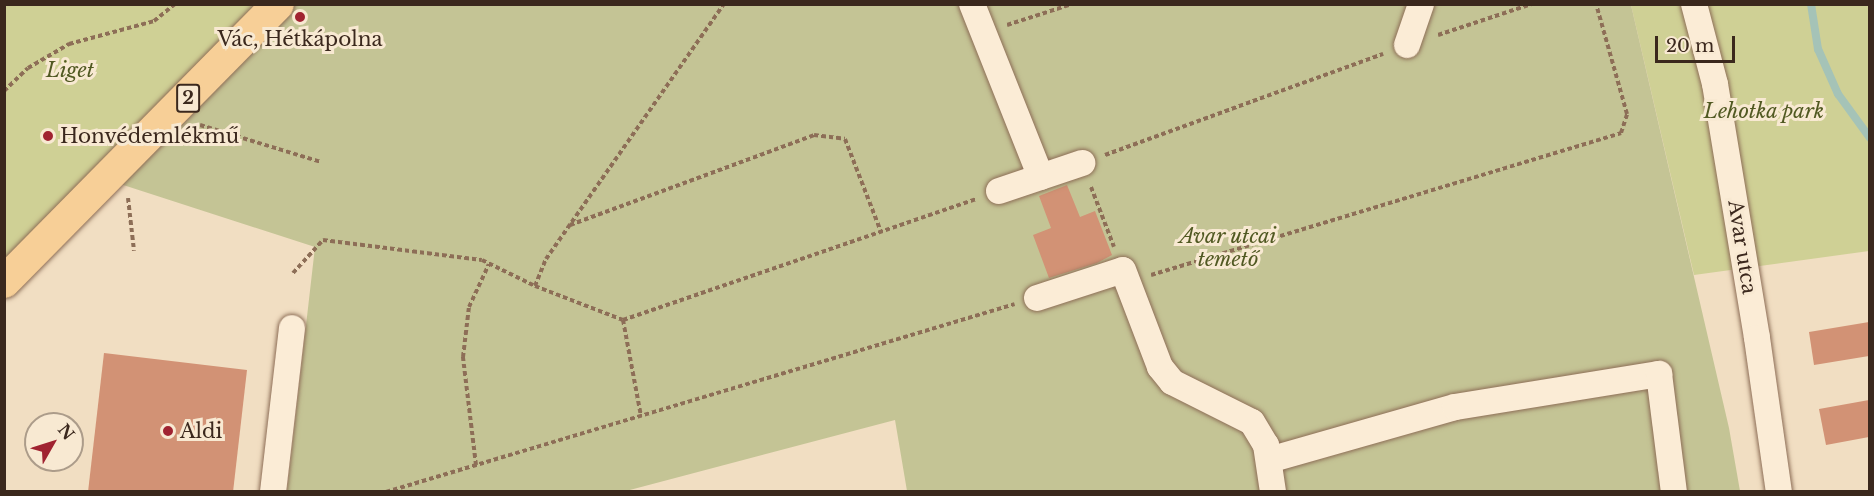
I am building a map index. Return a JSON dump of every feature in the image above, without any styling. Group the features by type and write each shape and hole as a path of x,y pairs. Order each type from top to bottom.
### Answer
{"main road":[{"name":"2","path":"4,282 278,4"}],"street":[{"path":"972,4 1041,177"},
{"path":"1407,45 1421,4"},
{"name":"Avar utca","path":"1694,4 1716,84 1756,329 1779,492"},
{"path":"999,191 1082,163"},
{"path":"1037,298 1126,276 1160,367 1172,382 1252,422 1266,445 1273,492"},
{"path":"273,492 292,328"},
{"path":"1269,460 1455,407 1659,374 1674,492"}],"path":[{"path":"4,91 28,68 69,44 154,21 175,4"},
{"path":"535,286 546,259 724,4"},
{"path":"983,32 1072,4"},
{"path":"1532,4 1407,45 1082,163 1126,276 1621,133 1627,114 1596,4"},
{"path":"171,115 321,162"},
{"path":"570,225 814,135 844,140 881,232"},
{"path":"109,176 128,194 134,251"},
{"path":"293,273 323,240 482,260 535,286 623,320 999,191"},
{"path":"476,465 463,357 469,307 489,264"},
{"path":"386,492 1037,298"},
{"path":"623,320 641,416"}],"green space":[{"name":"Liget","path":"5,5 284,5 5,294"},
{"name":"Avar utcai temető","path":"284,5 1631,5 1729,428 1740,491 907,491 895,420 626,491 287,491 315,247 114,182"},
{"name":"Lehotka park","path":"1631,5 1869,5 1869,251 1694,275"}],"building":[{"path":"1067,185 1080,217 1095,211 1112,255 1097,263 1049,278 1033,235 1051,228 1039,196"},
{"path":"1869,322 1869,356 1814,365 1809,332"},
{"name":"Aldi","path":"104,353 247,370 233,492 88,492"},
{"path":"1869,400 1869,437 1826,445 1819,409"}],"waterway":[{"path":"1811,4 1818,49 1838,94 1870,138"}],"place":[{"name":"Vác, Hétkápolna","path":"300,17"},
{"name":"Honvédemlékmű","path":"48,136"},
{"name":"Aldi","path":"168,431"}]}
